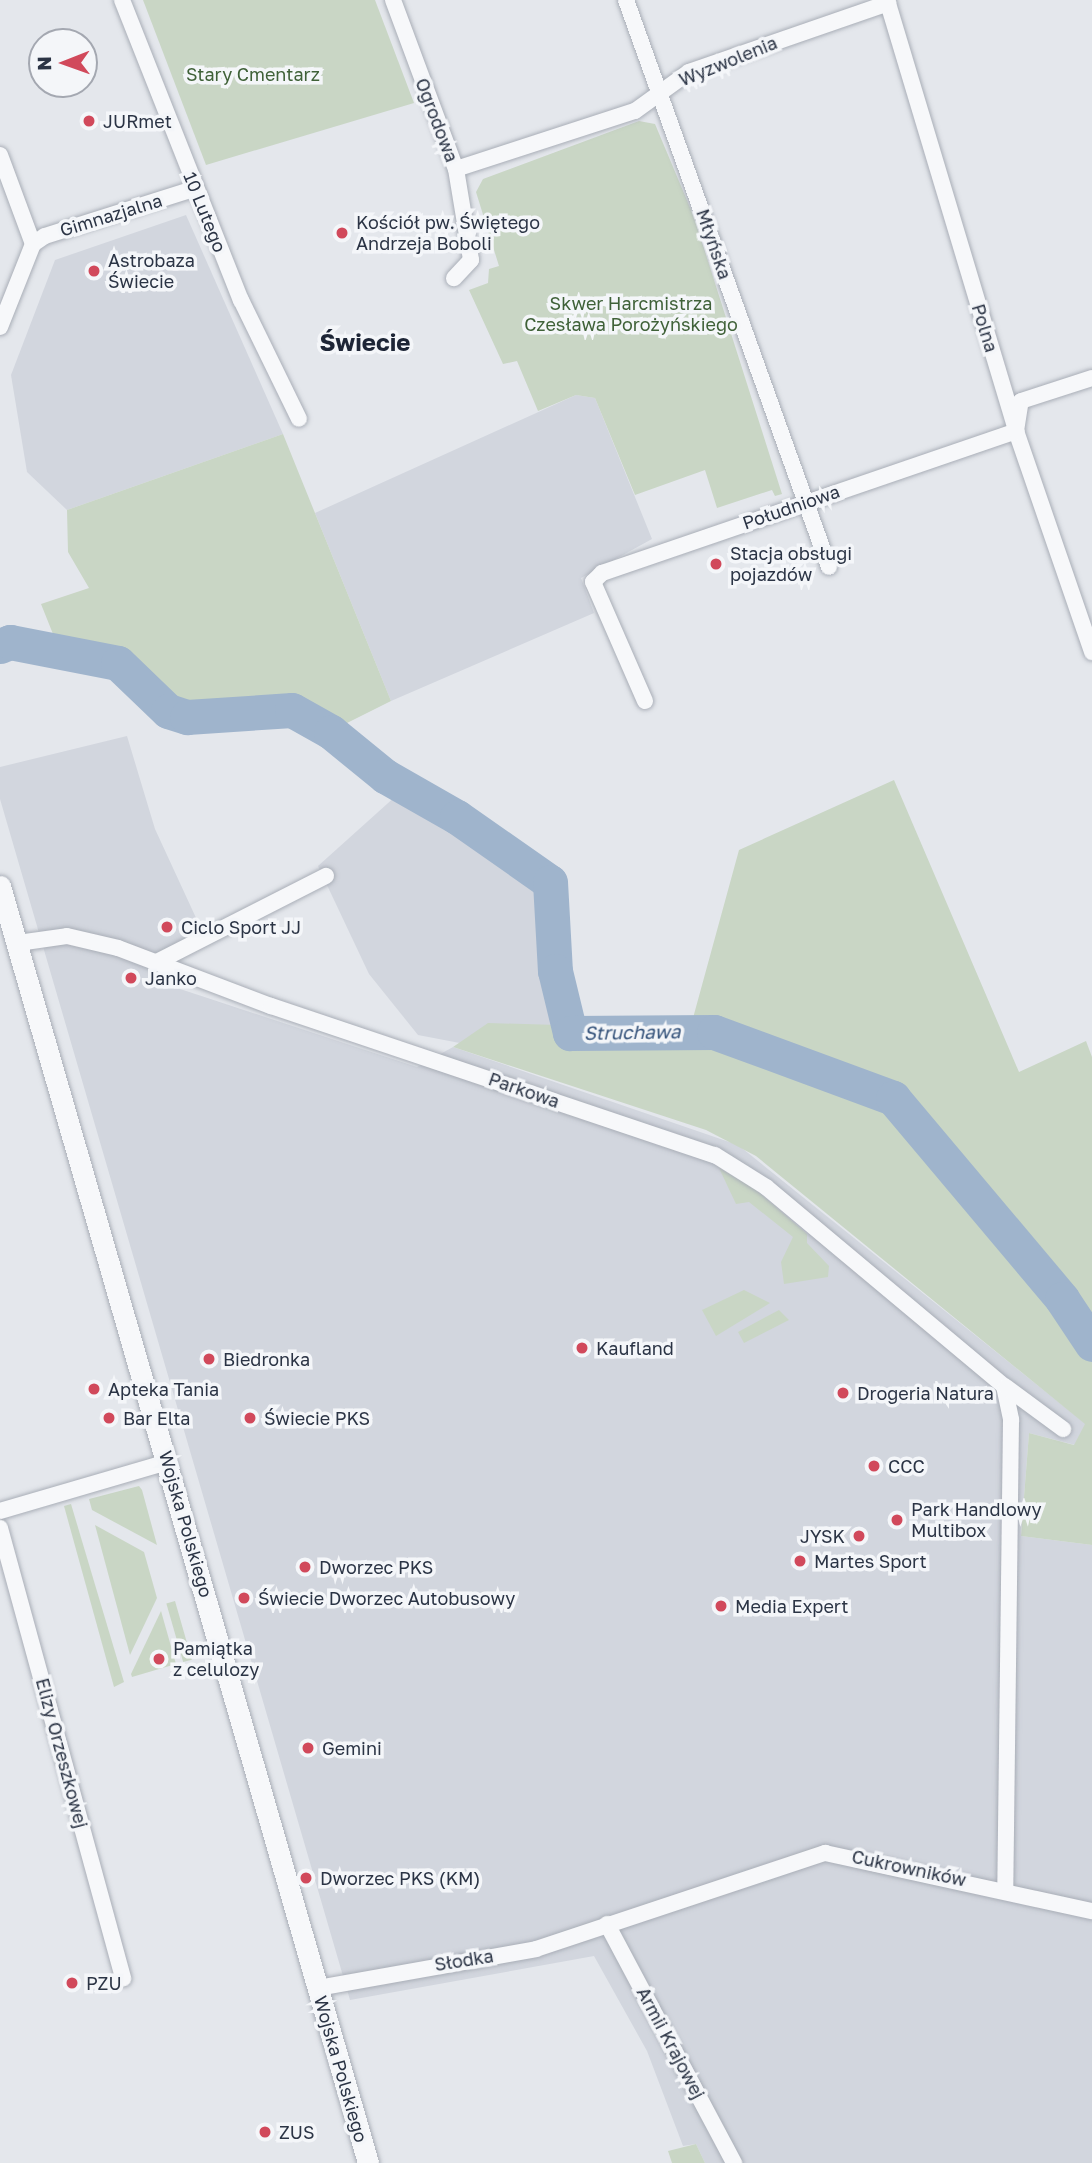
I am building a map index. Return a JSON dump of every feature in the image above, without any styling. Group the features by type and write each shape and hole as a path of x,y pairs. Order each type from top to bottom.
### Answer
{"street":[{"name":"10 Lutego","path":"122,0 196,188 299,419"},
{"name":"Ogrodowa","path":"393,0 456,169 471,260 454,278"},
{"name":"Młyńska","path":"626,0 662,94 804,503 829,567"},
{"name":"Wyzwolenia","path":"456,169 635,111 689,72 888,1"},
{"name":"Polna","path":"888,1 1016,430 1092,652"},
{"path":"0,155 33,244 0,327"},
{"name":"Gimnazjalna","path":"33,244 57,231 196,188"},
{"path":"1016,430 1021,401 1092,378"},
{"name":"Południowa","path":"645,701 593,582 602,573 1016,430"},
{"path":"155,963 326,876"},
{"name":"Wojska Polskiego","path":"0,886 368,2163"},
{"name":"Parkowa","path":"18,943 75,937 715,1154 766,1187 862,1271 1004,1386 1063,1429"},
{"path":"1004,1386 1011,1420 1005,1888"},
{"path":"0,1511 168,1462"},
{"name":"Elizy Orzeszkowej","path":"0,1528 123,1979"},
{"name":"Cukrowników","path":"607,1924 825,1853 1005,1888 1092,1911"},
{"name":"Słodka","path":"318,1988 536,1949 607,1924"},
{"name":"Armii Krajowej","path":"607,1924 734,2163"}],"shaded area":[{"path":"186,215 283,434 67,510 27,472 11,375 55,260"},
{"path":"576,395 595,398 652,539 581,578 594,613 391,701 315,513"},
{"path":"127,736 155,829 197,920 162,983 417,1067 453,1047 738,1145 1086,1424 1075,1445 1029,1433 1021,1536 1092,1545 1092,2163 705,2163 696,2144 683,2146 647,2051 594,1956 350,2000 0,799 0,767"},
{"path":"397,795 466,831 545,887 560,1037 491,1049 418,1035 369,974 318,866"}],"green space":[{"name":"Stary Cmentarz","path":"143,0 375,0 414,103 206,165"},
{"name":"Skwer Harcmistrza Czesława Porożyńskiego","path":"639,121 655,124 694,217 782,494 775,496 772,490 717,508 705,470 635,495 595,398 576,395 538,411 517,361 503,364 469,290 488,283 489,269 499,266 476,192 483,179"},
{"path":"283,434 391,701 345,724 291,703 182,702 123,655 55,639 41,604 89,588 68,552 67,510"},
{"path":"894,780 1019,1072 1086,1041 1092,1057 1092,1545 1021,1536 1029,1433 1074,1445 1085,1424 756,1156 706,1130 453,1047 488,1023 690,1029 739,850"},
{"path":"719,1168 754,1188 807,1234 807,1243 829,1266 828,1277 784,1284 781,1262 793,1237 749,1202 736,1204"},
{"path":"744,1290 770,1303 716,1336 702,1310"},
{"path":"779,1310 789,1320 744,1343 738,1332"},
{"path":"139,1486 157,1545 92,1510 89,1499"},
{"path":"71,1504 124,1682 114,1687 64,1506"},
{"path":"95,1525 144,1552 157,1598 130,1655"},
{"path":"175,1601 192,1660 183,1662 166,1603"},
{"path":"161,1611 176,1664 132,1677 131,1674"},
{"path":"696,2144 705,2163 672,2163 668,2151"}],"waterway":[{"name":"Struchawa","path":"0,646 10,642 118,663 168,711 187,717 292,710 331,732 385,776 457,817 550,882 555,971 570,1033 714,1032 893,1098 1062,1299 1092,1344"}],"place":[{"name":"JURmet","path":"89,121"},
{"name":"Kościół pw. Świętego Andrzeja Boboli","path":"342,233"},
{"name":"Astrobaza Świecie","path":"94,271"},
{"name":"Stacja obsługi pojazdów","path":"716,564"},
{"name":"Ciclo Sport JJ","path":"167,927"},
{"name":"Janko","path":"131,978"},
{"name":"Kaufland","path":"582,1348"},
{"name":"Biedronka","path":"209,1359"},
{"name":"Apteka Tania","path":"94,1389"},
{"name":"Drogeria Natura","path":"843,1393"},
{"name":"Bar Elta","path":"109,1418"},
{"name":"Świecie PKS","path":"250,1418"},
{"name":"CCC","path":"874,1466"},
{"name":"Park Handlowy Multibox","path":"897,1520"},
{"name":"JYSK","path":"859,1536"},
{"name":"Martes Sport","path":"800,1561"},
{"name":"Dworzec PKS","path":"305,1567"},
{"name":"Świecie Dworzec Autobusowy","path":"244,1598"},
{"name":"Media Expert","path":"721,1606"},
{"name":"Pamiątka z celulozy","path":"159,1659"},
{"name":"Gemini","path":"308,1748"},
{"name":"Dworzec PKS (KM)","path":"306,1878"},
{"name":"PZU","path":"72,1983"},
{"name":"ZUS","path":"265,2132"}],"district":[{"name":"Świecie","path":"365,342"}]}
